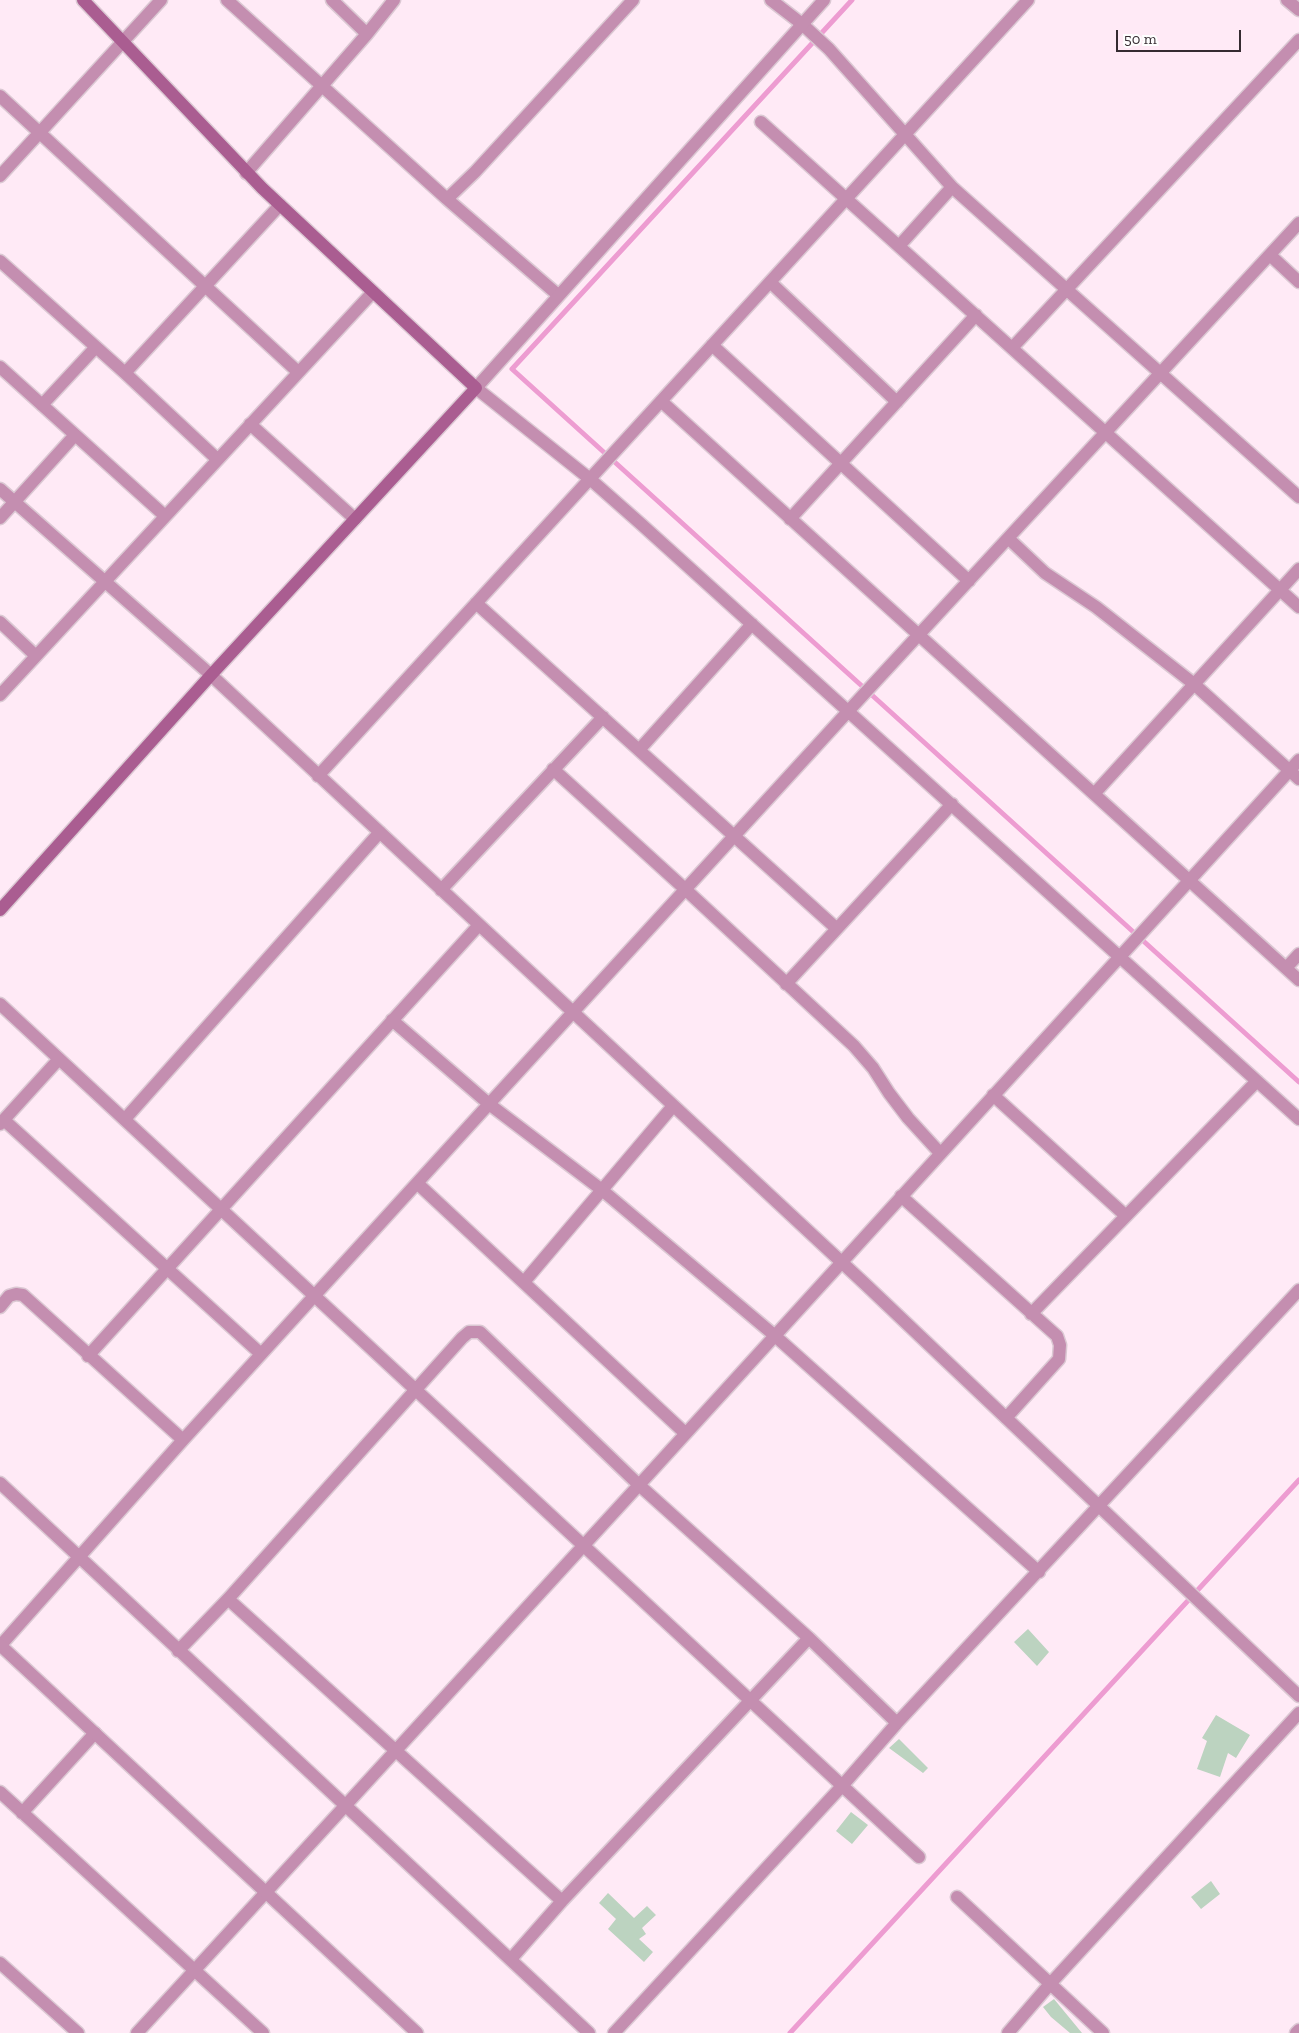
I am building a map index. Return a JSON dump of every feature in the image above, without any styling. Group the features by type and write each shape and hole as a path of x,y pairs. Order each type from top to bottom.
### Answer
{"main road":[{"path":"0,910 211,675 476,388 246,173 122,43 84,0"}],"street":[{"path":"0,176 161,0"},
{"path":"227,0 320,86 558,296"},
{"path":"332,0 367,34"},
{"path":"246,173 367,34 394,0"},
{"path":"448,199 633,0"},
{"path":"771,0 830,49 952,187 1299,497"},
{"path":"824,0 476,388 590,479 849,710 1299,1119"},
{"path":"318,776 1028,0"},
{"path":"1288,0 1299,10"},
{"path":"1012,348 1299,40"},
{"path":"0,96 298,372"},
{"path":"761,122 1299,607"},
{"path":"899,246 952,187"},
{"path":"125,373 280,205"},
{"path":"417,2033 0,1645 183,1440 685,889 1299,223"},
{"path":"1270,255 1299,282"},
{"path":"0,261 96,346 217,459"},
{"path":"770,282 898,402"},
{"path":"0,694 373,292"},
{"path":"790,519 976,315"},
{"path":"712,345 969,581"},
{"path":"42,405 96,346"},
{"path":"0,367 165,516"},
{"path":"660,401 1299,980"},
{"path":"250,424 355,519"},
{"path":"0,518 75,435"},
{"path":"0,489 211,675 380,832 841,1262 1299,1696"},
{"path":"1008,538 1045,572 1096,607 1194,684 1294,775"},
{"path":"1094,794 1299,569"},
{"path":"476,603 836,928"},
{"path":"0,622 36,656"},
{"path":"639,750 752,624"},
{"path":"441,890 603,717"},
{"path":"136,2033 639,1485 1119,956 1189,880 1294,775 1299,760"},
{"path":"553,769 854,1046 873,1068 908,1118 940,1153"},
{"path":"786,984 952,804"},
{"path":"125,1118 380,832"},
{"path":"88,1356 479,925"},
{"path":"1286,968 1299,954"},
{"path":"0,1004 919,1857"},
{"path":"392,1020 489,1104 602,1190 774,1335 1039,1572"},
{"path":"60,1059 2,1122 261,1354"},
{"path":"1031,1314 1257,1081"},
{"path":"993,1095 1126,1216"},
{"path":"524,1282 673,1106"},
{"path":"417,1183 685,1433"},
{"path":"901,1196 1057,1336 1060,1345 1059,1358 1006,1418"},
{"path":"614,2033 842,1786 897,1723 1299,1290"},
{"path":"0,1307 9,1296 22,1295 183,1440"},
{"path":"178,1651 228,1599 462,1338 470,1332 480,1332 639,1485 809,1638 897,1723"},
{"path":"0,1483 589,2033"},
{"path":"228,1599 562,1901"},
{"path":"511,1959 562,1901 809,1638"},
{"path":"1008,2033 1050,1984 1299,1713"},
{"path":"22,1813 95,1733"},
{"path":"0,1792 263,2033"},
{"path":"957,1897 1103,2033"},
{"path":"0,1963 78,2033"},
{"path":"1296,2033 1299,2030"}],"building":[{"path":"1028,1629 1049,1652 1037,1666 1014,1642"},
{"path":"1216,1715 1250,1735 1236,1758 1228,1753 1220,1777 1197,1769 1207,1741 1202,1738"},
{"path":"899,1739 928,1768 923,1773 889,1748"},
{"path":"851,1812 868,1825 852,1844 836,1831"},
{"path":"1211,1881 1220,1894 1201,1909 1191,1897"},
{"path":"608,1893 634,1918 647,1906 656,1915 642,1928 646,1934 639,1939 653,1952 644,1962 608,1929 616,1919 599,1903"},
{"path":"1054,1999 1082,2033 1070,2033 1051,2017 1043,2007"}],"waterway":[{"path":"852,0 512,369 1299,1082"},
{"path":"790,2033 1299,1480"}]}
